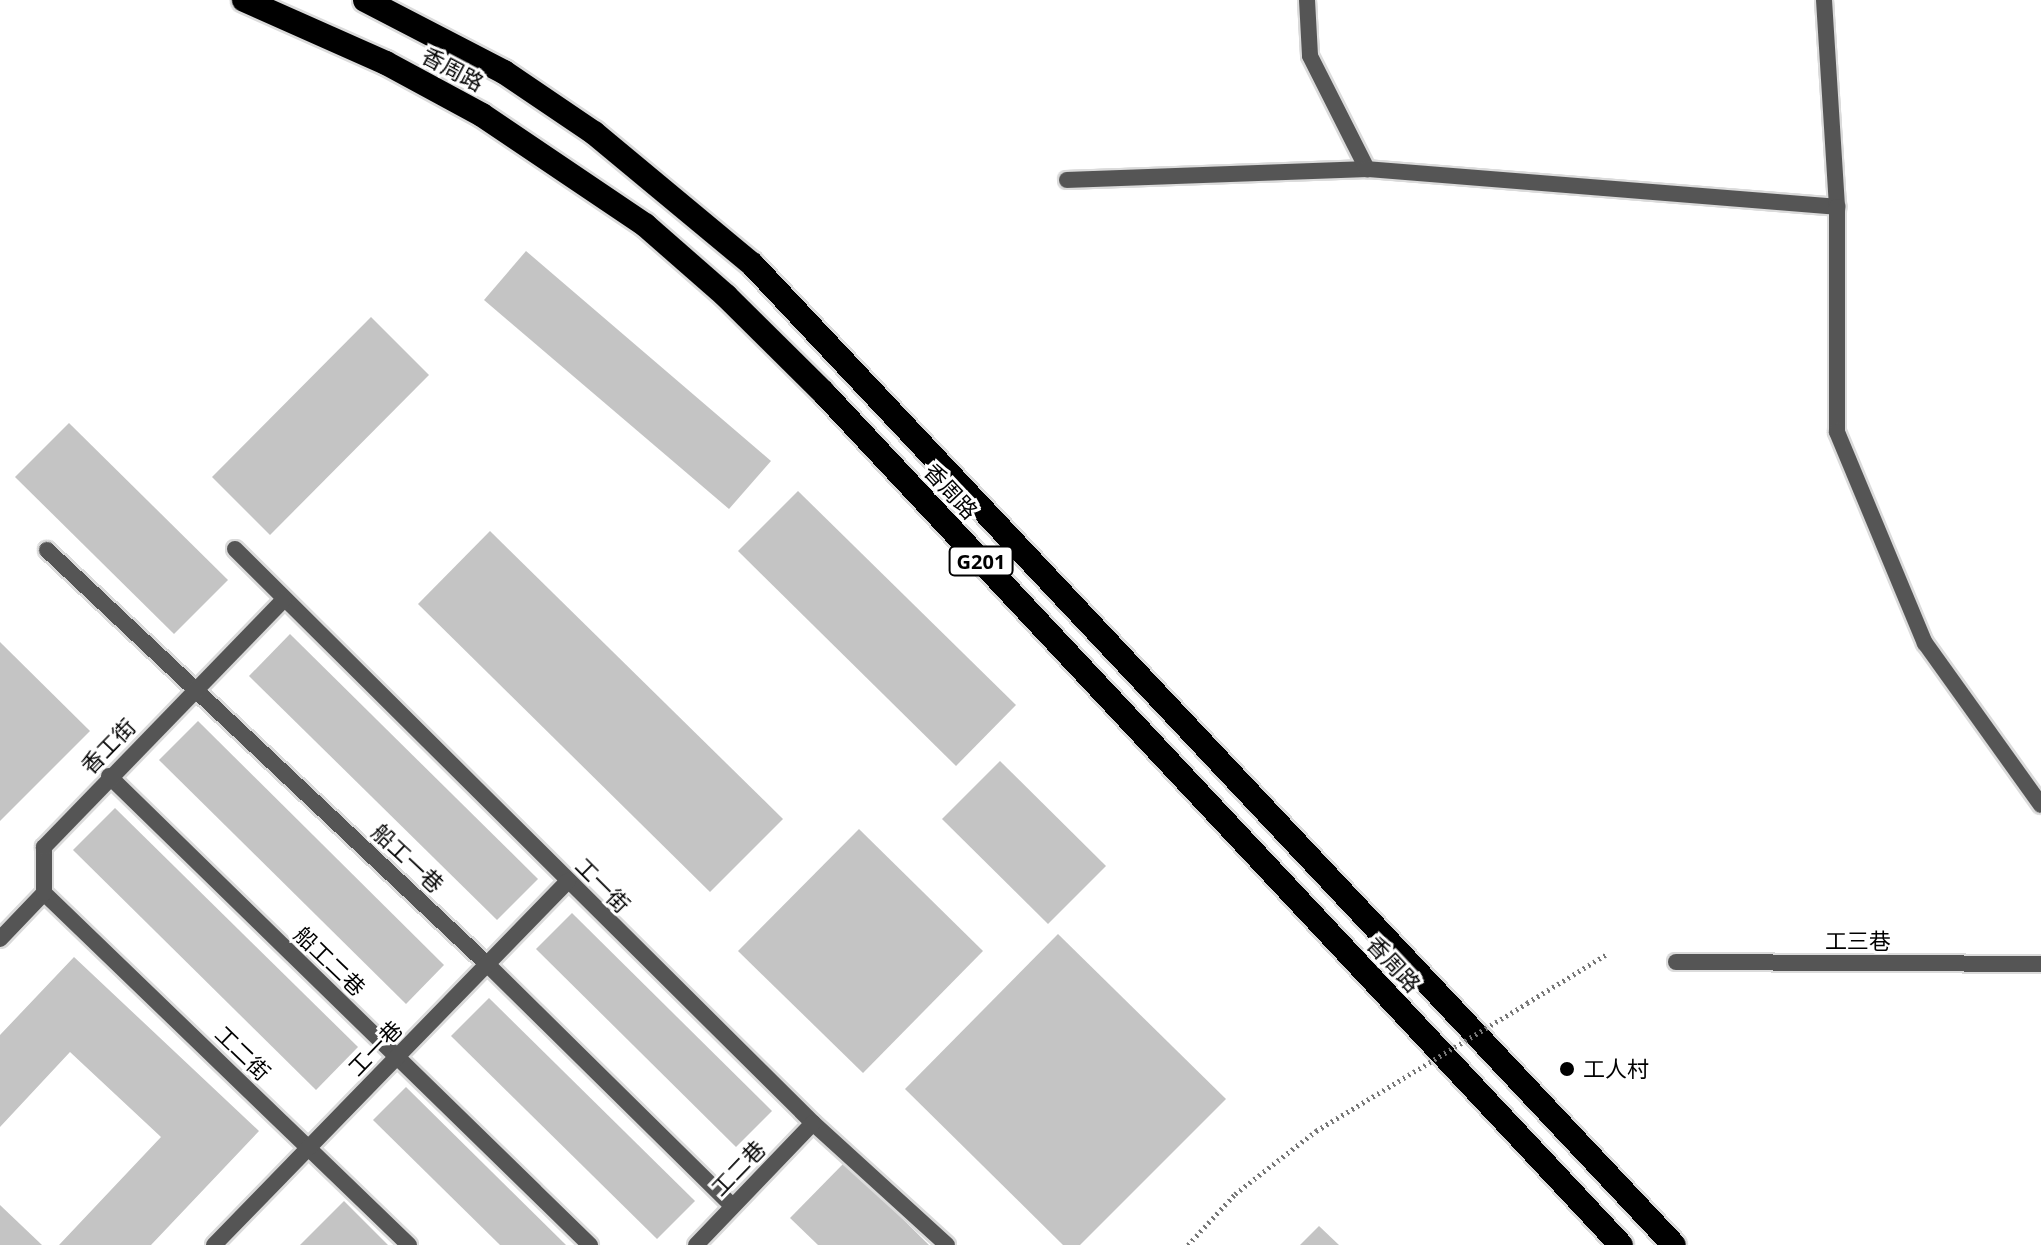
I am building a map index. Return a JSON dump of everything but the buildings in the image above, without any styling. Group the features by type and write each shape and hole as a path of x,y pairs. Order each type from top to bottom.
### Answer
{"highway":[{"name":"香周路","path":"244,0 386,63 482,115 645,225 726,296 823,392 1621,1245"},
{"name":"香周路","path":"365,0 504,72 594,133 752,264 1674,1245"}],"street":[{"path":"1307,0 1310,56 1367,169"},
{"path":"1824,0 1837,207 1837,432 1925,643 2041,805"},
{"path":"1067,180 1367,169 1837,207"},
{"name":"工一街","path":"235,549 813,1123 947,1245"},
{"name":"船工一巷","path":"47,550 487,964 732,1206"},
{"name":"香工街","path":"44,893 44,847 109,776 283,600"},
{"name":"船工二巷","path":"109,776 590,1245"},
{"name":"工一巷","path":"214,1245 568,881"},
{"path":"0,939 44,893"},
{"name":"工二街","path":"44,893 409,1245"},
{"name":"工三巷","path":"1676,962 2041,964"},
{"name":"工二巷","path":"696,1245 813,1123"}],"path":[{"path":"1188,1245 1235,1194 1316,1131 1607,954"}],"place":[{"name":"工人村","path":"1567,1069"}]}
